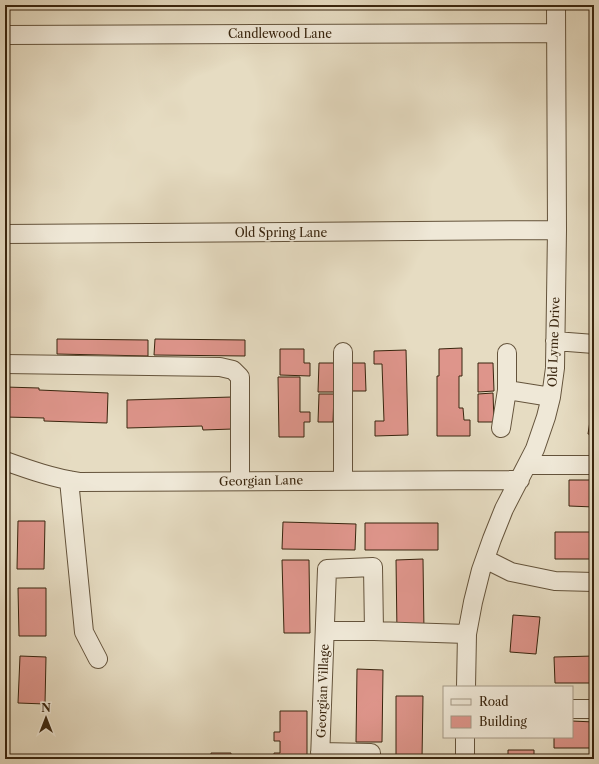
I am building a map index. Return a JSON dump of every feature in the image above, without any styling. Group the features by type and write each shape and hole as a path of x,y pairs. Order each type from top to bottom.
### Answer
{"street":[{"name":"Old Lyme Drive","path":"466,686 467,634 473,602 485,559 504,509 535,449 552,397 556,341 556,5"},
{"name":"Candlewood Lane","path":"5,35 556,33"},
{"name":"Old Spring Lane","path":"5,234 557,230"},
{"path":"556,341 594,344"},
{"path":"343,352 343,480"},
{"path":"501,428 508,390 507,353"},
{"path":"5,364 220,367 233,370 240,377 240,480"},
{"path":"508,390 552,397"},
{"name":"Georgian Lane","path":"5,461 56,478 80,482 343,480 523,473 594,465"},
{"path":"69,480 84,632 98,659"},
{"path":"485,559 511,572 555,581 594,582"},
{"name":"Georgian Village","path":"371,759 371,752 320,756 327,569 373,567 374,631"},
{"name":"Georgian Village","path":"325,631 467,634"},
{"path":"573,709 594,709"},
{"path":"465,759 466,738"}],"building":[{"path":"57,339 148,340 148,356 57,354"},
{"path":"155,339 245,340 245,356 154,355"},
{"path":"462,348 462,376 459,376 459,408 463,408 464,420 470,420 470,436 437,436 437,376 439,376 439,349"},
{"path":"280,349 304,349 304,363 310,363 310,376 280,375"},
{"path":"406,350 408,435 375,436 375,421 384,421 382,364 374,364 374,351"},
{"path":"319,363 334,363 334,392 318,392"},
{"path":"350,363 365,363 366,391 351,391"},
{"path":"478,363 493,363 494,391 478,392"},
{"path":"278,377 300,377 300,412 310,412 310,422 304,422 304,437 279,437"},
{"path":"5,387 108,393 107,423 44,421 44,418 5,417"},
{"path":"493,393 494,422 478,422 478,394"},
{"path":"319,394 334,394 333,422 318,422"},
{"path":"594,395 594,435 588,434"},
{"path":"232,397 233,429 203,430 202,426 127,428 127,400"},
{"path":"569,480 594,480 594,507 569,506"},
{"path":"18,521 45,521 44,569 17,569"},
{"path":"283,522 356,524 355,550 282,549"},
{"path":"365,523 438,523 438,550 365,550"},
{"path":"555,532 594,532 594,559 555,559"},
{"path":"423,559 424,632 397,633 396,560"},
{"path":"282,560 309,560 310,633 284,633"},
{"path":"18,588 46,588 46,636 19,636"},
{"path":"513,615 540,617 536,654 510,652"},
{"path":"20,656 46,657 45,704 18,703"},
{"path":"594,656 594,683 555,683 554,657"},
{"path":"357,669 383,670 382,742 356,742"},
{"path":"396,696 423,696 422,759 396,759"},
{"path":"280,711 307,711 307,759 274,759 274,753 280,753 280,741 274,741 274,732 280,732"},
{"path":"573,721 594,722 594,748 554,748 554,738 573,738"},
{"path":"508,750 534,750 534,759 508,759"},
{"path":"211,753 231,753 231,759 211,759"}]}
